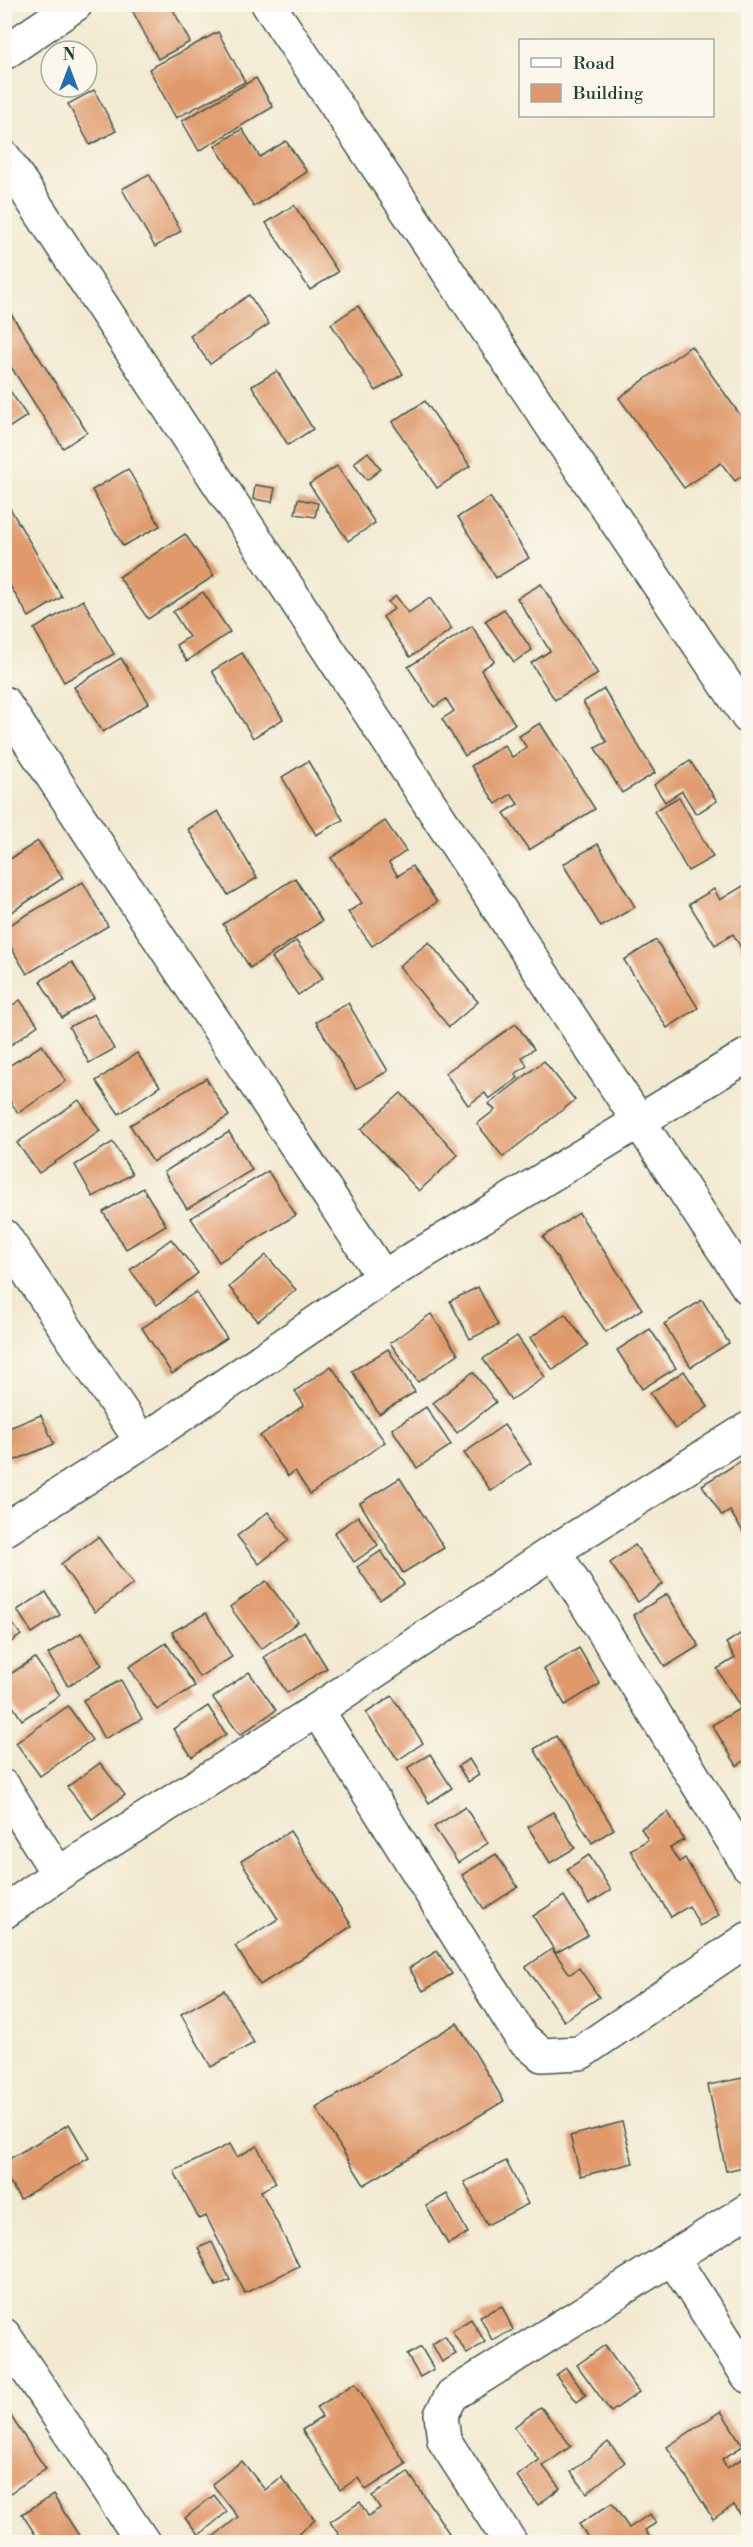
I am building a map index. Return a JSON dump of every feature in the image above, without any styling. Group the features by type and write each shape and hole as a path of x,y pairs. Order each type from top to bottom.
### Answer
{"street":[{"path":"4,53 76,4"},
{"path":"268,4 748,717"},
{"path":"4,157 748,1287"},
{"path":"4,703 383,1277"},
{"path":"4,1530 142,1442 383,1277 748,1055"},
{"path":"4,1236 142,1442"},
{"path":"4,1912 58,1874 317,1710 554,1551 748,1429"},
{"path":"554,1551 748,1865"},
{"path":"317,1710 521,2037 542,2055 580,2053 748,1939"},
{"path":"4,1787 58,1874"},
{"path":"510,2542 444,2440 441,2415 452,2395 748,2210"},
{"path":"672,2257 748,2376"},
{"path":"4,2335 143,2542"}],"building":[{"path":"133,4 170,4 190,42 158,59 130,6"},
{"path":"218,32 245,82 176,118 149,69"},
{"path":"256,78 273,107 199,151 182,121"},
{"path":"77,99 99,99 116,131 90,145 68,104"},
{"path":"242,129 260,157 286,141 307,172 254,207 215,146"},
{"path":"149,174 181,231 155,247 122,189"},
{"path":"294,205 338,272 310,290 266,223"},
{"path":"249,295 269,324 210,364 190,336"},
{"path":"4,303 87,432 63,448 4,356"},
{"path":"358,306 403,374 376,391 331,324"},
{"path":"691,346 748,426 748,471 735,481 721,463 684,488 619,398"},
{"path":"277,371 313,429 288,445 252,386"},
{"path":"4,382 27,416 7,429 4,425"},
{"path":"425,401 470,466 437,488 392,422"},
{"path":"368,452 381,469 367,480 354,463"},
{"path":"337,466 375,523 348,541 309,484"},
{"path":"128,469 160,526 123,546 92,490"},
{"path":"255,485 275,488 272,502 253,499"},
{"path":"490,497 529,558 496,578 458,517"},
{"path":"4,498 62,597 29,617 4,576"},
{"path":"298,499 318,503 315,517 295,514"},
{"path":"185,534 214,576 148,619 119,577"},
{"path":"541,584 598,674 555,700 531,663 550,651 517,598"},
{"path":"203,592 230,632 187,661 176,645 189,637 173,612"},
{"path":"396,596 408,613 430,598 452,629 410,657 383,617 394,609 388,602"},
{"path":"83,600 114,654 64,682 34,629"},
{"path":"504,609 532,650 514,662 485,621"},
{"path":"472,626 494,661 481,670 515,724 465,756 442,719 454,711 446,699 434,707 408,667"},
{"path":"242,653 283,719 253,738 212,671"},
{"path":"121,658 149,703 103,732 74,687"},
{"path":"604,689 655,773 622,793 595,748 607,742 583,702"},
{"path":"540,723 595,809 529,850 504,813 518,804 511,794 496,804 471,766 504,745 512,757 527,748 519,736"},
{"path":"308,761 343,820 316,835 282,777"},
{"path":"690,761 717,801 696,814 682,791 665,802 654,785"},
{"path":"679,797 713,857 688,871 654,811"},
{"path":"218,811 257,878 228,895 188,829"},
{"path":"385,821 406,851 389,863 398,876 412,866 437,902 372,946 348,912 362,903 331,858"},
{"path":"38,841 63,878 4,917 4,863"},
{"path":"598,844 635,907 601,927 563,864"},
{"path":"295,878 322,921 250,968 223,924"},
{"path":"83,882 108,926 27,974 4,936 4,928"},
{"path":"748,883 748,960 733,934 715,945 689,904 714,889 720,900"},
{"path":"656,940 698,1008 667,1028 624,960"},
{"path":"296,941 323,978 298,995 272,958"},
{"path":"429,942 478,1002 449,1027 399,966"},
{"path":"72,962 94,998 62,1018 40,981"},
{"path":"20,1000 38,1025 4,1050 4,1011"},
{"path":"348,1003 388,1071 356,1089 316,1022"},
{"path":"94,1014 114,1049 89,1063 69,1027"},
{"path":"516,1024 534,1049 522,1057 527,1066 515,1074 518,1078 489,1099 485,1093 468,1105 445,1073"},
{"path":"42,1045 66,1081 18,1113 4,1092 4,1069"},
{"path":"137,1053 160,1086 119,1114 96,1081"},
{"path":"544,1061 575,1100 503,1157 477,1124 495,1110 489,1104"},
{"path":"206,1078 229,1116 153,1162 130,1125"},
{"path":"401,1093 458,1155 419,1191 361,1129"},
{"path":"79,1100 100,1131 39,1173 17,1143"},
{"path":"229,1132 252,1170 187,1209 164,1172"},
{"path":"113,1142 132,1174 93,1197 75,1165"},
{"path":"268,1171 296,1215 219,1262 191,1218"},
{"path":"143,1188 166,1225 126,1249 103,1212"},
{"path":"579,1213 642,1309 606,1332 543,1237"},
{"path":"171,1239 198,1273 157,1305 130,1270"},
{"path":"266,1255 296,1290 258,1321 229,1287"},
{"path":"478,1287 498,1325 470,1339 450,1301"},
{"path":"196,1292 227,1338 172,1374 142,1328"},
{"path":"702,1300 729,1343 691,1367 664,1324"},
{"path":"431,1314 458,1354 418,1382 390,1343"},
{"path":"565,1314 588,1345 553,1370 530,1338"},
{"path":"650,1329 676,1368 642,1389 617,1350"},
{"path":"517,1336 545,1377 511,1400 483,1359"},
{"path":"388,1349 415,1392 379,1414 352,1371"},
{"path":"331,1366 385,1442 310,1494 295,1471 288,1476 260,1436 304,1405 295,1391"},
{"path":"684,1371 708,1407 675,1429 650,1393"},
{"path":"473,1372 496,1402 457,1433 433,1403"},
{"path":"426,1407 451,1445 417,1468 392,1429"},
{"path":"41,1415 54,1444 11,1462 4,1446 4,1430"},
{"path":"504,1425 531,1463 491,1491 464,1453"},
{"path":"744,1459 748,1467 747,1538 730,1511 722,1516 702,1485"},
{"path":"400,1478 444,1548 403,1573 360,1503"},
{"path":"268,1512 289,1540 259,1564 237,1536"},
{"path":"358,1516 378,1545 354,1562 334,1533"},
{"path":"98,1537 133,1584 95,1612 61,1564"},
{"path":"635,1545 663,1584 638,1602 610,1563"},
{"path":"381,1551 404,1584 380,1600 357,1567"},
{"path":"266,1581 298,1622 261,1649 230,1607"},
{"path":"46,1592 60,1615 32,1633 17,1610"},
{"path":"667,1594 699,1646 665,1667 633,1615"},
{"path":"4,1612 21,1635 4,1647"},
{"path":"206,1613 232,1657 199,1677 172,1632"},
{"path":"748,1629 748,1758 737,1766 712,1725 741,1708 717,1669 735,1658 726,1643"},
{"path":"304,1631 327,1668 287,1693 264,1657"},
{"path":"81,1633 102,1665 68,1686 48,1654"},
{"path":"166,1643 195,1686 157,1710 129,1667"},
{"path":"579,1648 600,1684 565,1705 544,1669"},
{"path":"35,1658 60,1695 22,1720 4,1693 4,1678"},
{"path":"249,1672 276,1710 240,1735 213,1698"},
{"path":"121,1680 142,1719 104,1739 83,1700"},
{"path":"392,1696 423,1743 398,1760 366,1713"},
{"path":"68,1706 92,1740 40,1776 16,1743"},
{"path":"208,1706 226,1734 192,1757 173,1729"},
{"path":"556,1736 614,1829 592,1843 534,1749"},
{"path":"430,1754 452,1788 429,1803 407,1768"},
{"path":"469,1759 479,1775 468,1782 458,1766"},
{"path":"100,1763 125,1795 92,1819 67,1787"},
{"path":"465,1807 488,1843 458,1863 434,1827"},
{"path":"553,1812 575,1848 550,1863 528,1827"},
{"path":"668,1812 684,1840 670,1848 679,1862 685,1858 719,1915 700,1926 689,1906 671,1917 630,1850 648,1840 641,1828"},
{"path":"290,1831 352,1926 260,1985 235,1946 278,1919 241,1861"},
{"path":"496,1854 518,1887 484,1909 462,1875"},
{"path":"589,1855 611,1890 589,1904 567,1869"},
{"path":"564,1896 588,1935 556,1953 533,1916"},
{"path":"552,1949 570,1974 579,1968 599,1997 564,2021 526,1967"},
{"path":"437,1951 452,1974 423,1991 409,1968"},
{"path":"224,1990 254,2043 211,2067 181,2014"},
{"path":"457,2023 504,2101 364,2185 316,2108"},
{"path":"748,2077 748,2166 726,2171 708,2085"},
{"path":"622,2122 633,2163 581,2176 570,2136"},
{"path":"69,2124 89,2158 20,2199 4,2173 4,2162"},
{"path":"230,2144 237,2157 257,2146 276,2183 261,2191 299,2266 245,2293 206,2216 199,2219 174,2171"},
{"path":"506,2161 528,2204 487,2225 464,2182"},
{"path":"447,2194 468,2233 448,2244 426,2206"},
{"path":"212,2242 230,2280 216,2286 198,2248"},
{"path":"502,2306 513,2330 492,2340 480,2316"},
{"path":"471,2319 485,2342 467,2354 452,2331"},
{"path":"445,2336 456,2354 442,2362 432,2344"},
{"path":"605,2345 639,2392 611,2412 577,2365"},
{"path":"421,2347 434,2369 420,2377 407,2355"},
{"path":"566,2368 586,2395 577,2402 556,2375"},
{"path":"355,2383 406,2464 366,2490 358,2478 340,2490 302,2430 322,2417 316,2408"},
{"path":"4,2406 46,2469 10,2493 4,2485"},
{"path":"541,2407 571,2446 543,2466 560,2488 538,2505 517,2476 539,2460 514,2427"},
{"path":"721,2411 743,2446 722,2459 727,2468 748,2455 748,2513 742,2517 734,2505 713,2519 667,2447"},
{"path":"608,2442 625,2462 587,2493 571,2472"},
{"path":"242,2461 265,2490 281,2477 315,2520 287,2542 276,2542 270,2534 262,2540 264,2542 211,2542 209,2540 238,2517 212,2484"},
{"path":"408,2472 455,2542 344,2542 330,2522 360,2502 368,2516 380,2508 372,2496"},
{"path":"53,2495 83,2542 40,2542 22,2514"},
{"path":"214,2495 227,2512 199,2535 185,2518"},
{"path":"612,2503 629,2528 650,2514 656,2523 645,2530 653,2542 591,2542 579,2524"}]}
